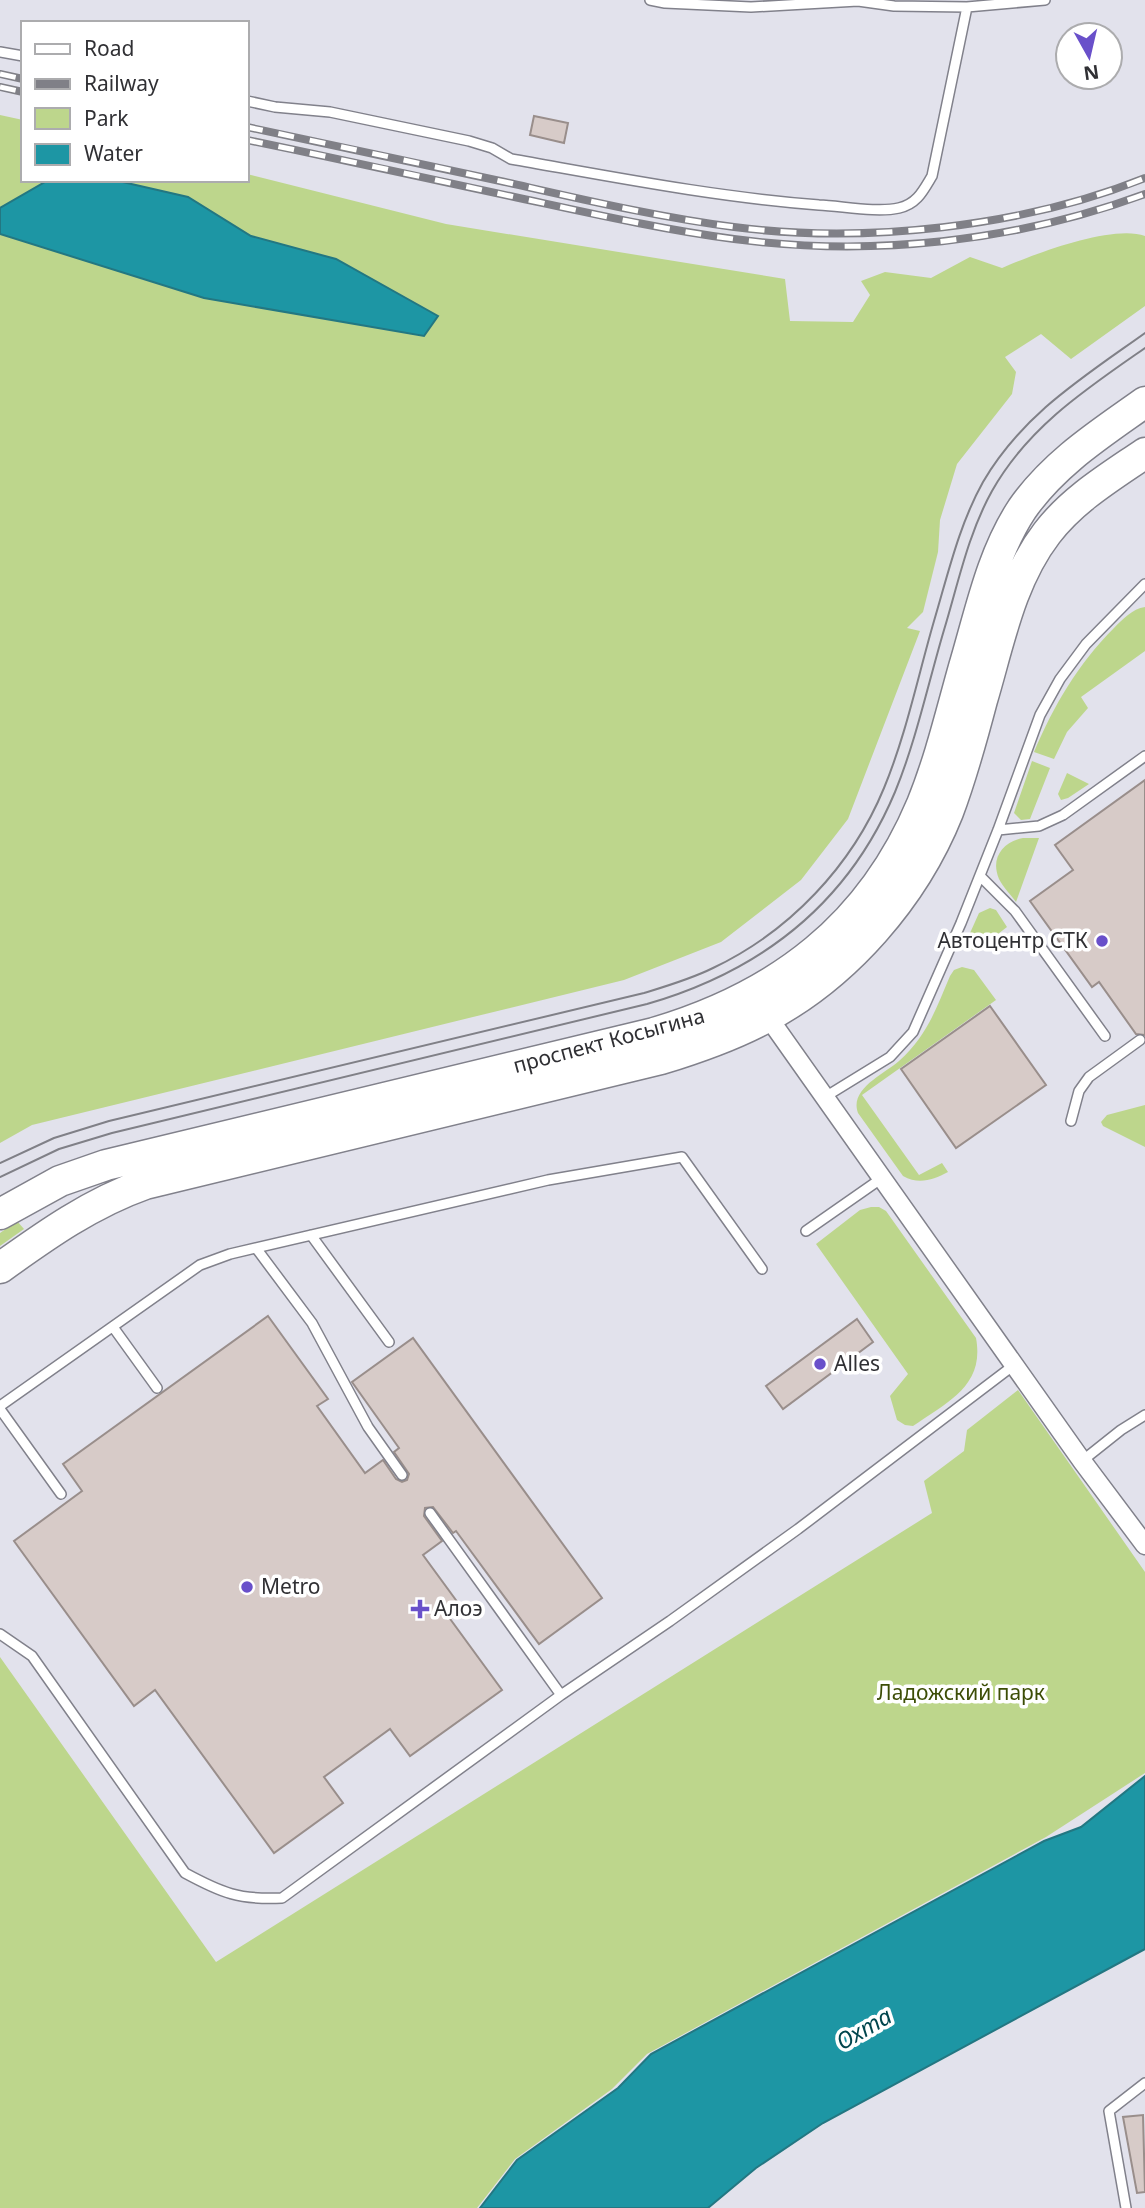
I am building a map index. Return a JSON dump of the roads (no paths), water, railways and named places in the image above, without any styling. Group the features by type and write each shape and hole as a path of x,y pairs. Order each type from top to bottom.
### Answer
{"main road":[{"name":"проспект Косыгина","path":"0,1214 60,1181 106,1165 654,1033 694,1021 731,1006 800,963 831,937 859,907 884,875 905,840 936,764 996,560 1022,510 1058,466 1145,402"},
{"name":"проспект Косыгина","path":"0,1268 89,1208 160,1179 661,1059 703,1046 768,1017 817,984 850,956 880,924 906,890 929,852 947,813 1009,607 1029,561 1047,534 1069,509 1145,453"}],"street":[{"path":"768,1017 1082,1461 1145,1545"}],"lane":[{"path":"650,0 751,7 858,1 894,6 967,7 1045,0"},
{"path":"248,101 372,120 469,141 492,148 511,159 705,193 872,209 899,208 918,199 932,176 967,7"},
{"path":"0,52 21,57"},
{"path":"825,1097 890,1057 913,1032 941,973 1040,715 1060,679 1086,644 1145,584"},
{"path":"998,830 1039,826 1063,815 1145,756"},
{"path":"979,876 1015,911 1105,1036"},
{"path":"1071,1121 1079,1091 1089,1077 1140,1040"},
{"path":"61,1494 0,1408 200,1265 256,1248 548,1180 682,1157 762,1269"},
{"path":"806,1231 882,1178"},
{"path":"310,1235 389,1342"},
{"path":"256,1248 312,1323 368,1427 402,1475"},
{"path":"113,1327 157,1388"},
{"path":"0,1633 32,1657 185,1872 217,1890 253,1899 282,1898 561,1695 670,1621 798,1528 1014,1365"},
{"path":"1082,1461 1145,1415"},
{"path":"429,1513 561,1695"},
{"path":"1126,2208 1109,2111 1145,2083"}],"water":[{"path":"45,182 123,182 188,197 251,236 336,259 438,316 424,336 204,298 0,234 0,208"},
{"name":"Охта","path":"1145,1776 1145,1949 823,2123 756,2168 708,2208 480,2208 517,2160 618,2088 651,2054 1044,1841 1081,1827"}],"tram line":[{"path":"0,1163 54,1138 109,1121 644,993 705,972 767,936 792,916 836,870 871,817 899,747 955,550 967,515 983,482 1016,436 1035,417 1077,382 1145,333"},
{"path":"0,1177 59,1149 112,1133 647,1004 727,973 763,952 796,928 826,900 876,832 895,792 909,753 976,524 1006,468 1023,447 1060,411 1145,348"}],"railway":[{"path":"0,74 21,79"},
{"path":"0,87 21,92"},
{"path":"248,127 648,213 784,232 889,232 996,220 1098,195 1145,178"},
{"path":"248,140 650,225 734,239 786,244 890,245 994,234 1045,224 1145,194"}],"place":[{"name":"Автоцентр СТК","path":"1102,941"},
{"name":"Alles","path":"820,1364"},
{"name":"Metro","path":"247,1587"},
{"name":"Алоэ","path":"420,1609"}],"park label":[{"name":"Ладожский парк","path":"961,1693"}]}
